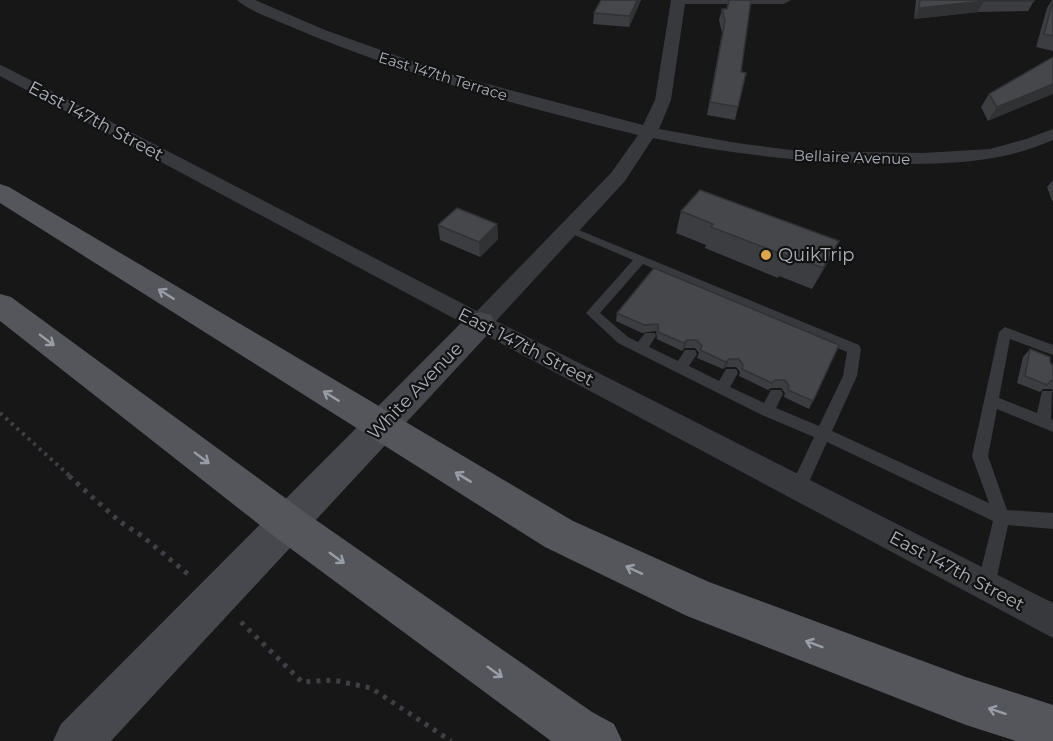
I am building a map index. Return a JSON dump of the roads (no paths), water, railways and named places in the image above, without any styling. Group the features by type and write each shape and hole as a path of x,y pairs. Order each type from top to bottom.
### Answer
{"main road":[{"path":"0,192 559,534 702,601 966,701 1053,729"},
{"path":"0,305 289,524 575,729 597,741"}],"street":[{"name":"East 147th Terrace","path":"244,0 312,32 412,68 536,104 649,131"},
{"name":"White Avenue","path":"78,741 289,524 618,177 649,131 663,100 679,0"},
{"path":"679,0 784,0"},
{"name":"East 147th Street","path":"0,70 1053,621"},
{"name":"Bellaire Avenue","path":"649,131 742,149 798,156 910,159 978,156 1033,145 1053,134"}],"lane":[{"path":"569,229 641,259 724,301 806,334 854,349 850,376 798,488"},
{"path":"641,259 592,313 623,340 767,411 823,434 1002,517 1053,522"},
{"path":"986,586 1002,517 980,456 1005,332 1053,356"},
{"path":"640,349 650,336"},
{"path":"680,369 690,354"},
{"path":"722,389 731,373"},
{"path":"767,411 776,394"},
{"path":"990,400 1048,424 1047,395"}],"place":[{"name":"QuikTrip","path":"766,255"}]}
